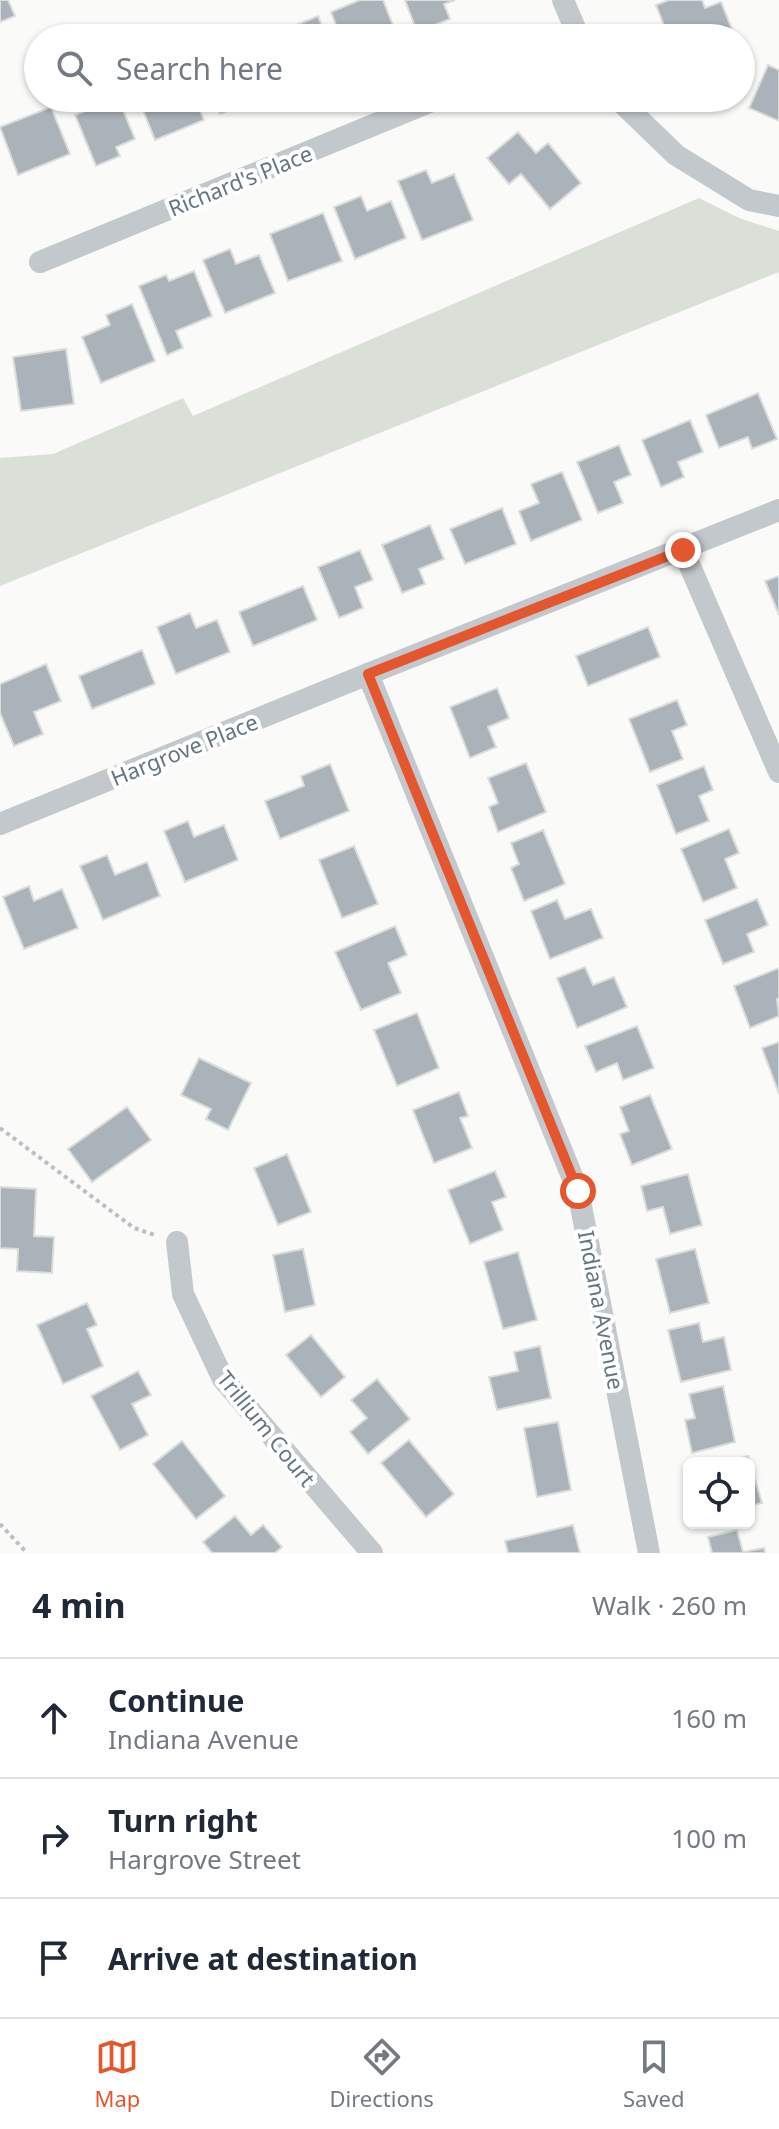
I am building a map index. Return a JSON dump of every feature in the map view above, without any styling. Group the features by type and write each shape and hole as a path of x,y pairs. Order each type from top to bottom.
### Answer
{"street":[{"path":"563,0 573,24"},
{"name":"Richard's Place","path":"40,262 405,112"},
{"path":"631,112 676,155 749,200 779,206"},
{"name":"Hargrove Place","path":"0,824 779,510"},
{"path":"683,550 779,772"},
{"name":"Indiana Avenue","path":"368,674 578,1191 649,1553"},
{"name":"Trillium Court","path":"177,1242 183,1294 223,1379 372,1553"}],"path":[{"path":"0,1128 134,1228 177,1242"},
{"path":"0,1524 27,1553"}],"shaded area":[{"path":"699,198 739,218 779,231 779,272 0,586 0,458 53,454 183,398 193,416"}],"building":[{"path":"0,0 8,0 15,16 0,22"},
{"path":"360,0 383,0 392,24 336,24 331,12"},
{"path":"405,0 455,0 444,4 450,19 437,24 414,24"},
{"path":"669,0 702,0 705,8 721,2 730,24 663,24 656,5"},
{"path":"318,16 321,24 299,24"},
{"path":"768,65 779,70 779,121 755,111 755,94"},
{"path":"38,112 53,112 70,154 18,175 0,127"},
{"path":"83,112 124,112 135,139 116,147 120,156 96,166 75,115"},
{"path":"144,112 201,112 204,120 155,140"},
{"path":"518,132 536,153 548,143 581,183 550,209 521,174 509,184 487,158"},
{"path":"426,170 432,183 454,174 473,220 422,240 398,181"},
{"path":"361,196 367,211 391,201 406,238 355,259 334,207"},
{"path":"323,213 342,261 288,281 270,234"},
{"path":"230,249 236,264 259,255 275,293 225,313 203,260"},
{"path":"194,271 212,316 176,331 183,348 167,355 139,286 166,275 169,281"},
{"path":"132,304 155,361 101,383 82,337 110,325 106,315"},
{"path":"66,349 74,404 21,411 13,357"},
{"path":"758,393 777,439 752,449 748,437 719,448 706,415"},
{"path":"690,420 703,452 678,462 684,477 661,487 642,440"},
{"path":"619,445 631,475 614,482 623,503 598,513 577,462"},
{"path":"562,472 582,520 531,541 519,511 539,503 531,484"},
{"path":"502,508 516,544 465,564 450,529"},
{"path":"430,525 444,559 419,569 425,584 402,593 382,545"},
{"path":"360,550 373,580 355,587 363,608 339,618 318,567"},
{"path":"779,576 779,615 765,581"},
{"path":"303,586 317,620 253,646 239,612"},
{"path":"190,613 196,628 217,620 230,652 176,674 157,627"},
{"path":"648,627 660,657 588,686 576,656"},
{"path":"142,650 155,684 92,709 79,676"},
{"path":"46,664 61,701 34,712 43,734 14,746 0,713 0,684"},
{"path":"497,688 509,718 488,727 496,747 470,758 450,707"},
{"path":"677,700 687,725 672,731 683,759 650,772 629,719"},
{"path":"526,763 546,812 498,832 489,807 498,803 488,778"},
{"path":"330,764 349,811 280,839 265,801 304,786 301,776"},
{"path":"704,766 713,790 699,796 709,821 676,834 657,785"},
{"path":"188,821 194,837 224,825 238,860 185,882 164,831"},
{"path":"729,829 739,853 725,859 737,888 703,902 681,849"},
{"path":"543,830 565,884 524,901 511,868 519,864 511,843"},
{"path":"354,846 378,904 342,918 319,860"},
{"path":"107,855 115,875 147,862 160,896 103,920 80,866"},
{"path":"29,886 34,901 62,889 78,928 24,949 3,897"},
{"path":"757,899 768,925 747,934 754,952 723,964 705,920"},
{"path":"557,900 565,919 591,909 603,938 550,959 531,911"},
{"path":"395,926 407,955 388,963 401,993 361,1010 335,952"},
{"path":"585,967 593,985 614,977 627,1007 577,1028 557,978"},
{"path":"779,968 779,1016 750,1028 734,986"},
{"path":"417,1013 439,1068 397,1086 374,1030"},
{"path":"637,1026 654,1068 623,1080 617,1063 596,1072 585,1046"},
{"path":"779,1042 779,1094 762,1048"},
{"path":"199,1058 251,1083 228,1130 206,1119 211,1109 181,1095"},
{"path":"459,1092 468,1116 460,1118 472,1148 434,1163 413,1110"},
{"path":"650,1095 672,1149 632,1165 620,1134 629,1131 620,1107"},
{"path":"127,1107 151,1140 92,1182 68,1149"},
{"path":"287,1154 311,1212 278,1225 254,1168"},
{"path":"495,1171 506,1197 492,1202 503,1230 470,1244 448,1190"},
{"path":"688,1174 702,1225 670,1234 663,1207 647,1211 641,1186"},
{"path":"0,1187 36,1189 34,1236 54,1237 52,1273 17,1271 18,1249 0,1248"},
{"path":"303,1249 315,1305 285,1312 273,1255"},
{"path":"695,1249 709,1303 670,1313 656,1259"},
{"path":"518,1252 537,1320 503,1329 484,1262"},
{"path":"87,1303 97,1325 87,1329 103,1366 63,1384 37,1325"},
{"path":"699,1323 703,1342 724,1337 731,1370 681,1382 668,1330"},
{"path":"311,1335 345,1377 321,1397 286,1355"},
{"path":"540,1346 551,1398 497,1410 489,1377 518,1371 514,1352"},
{"path":"138,1371 151,1395 132,1404 148,1435 120,1450 91,1396"},
{"path":"377,1379 410,1419 368,1454 350,1432 367,1418 351,1400"},
{"path":"723,1386 735,1442 692,1453 685,1420 695,1418 689,1394"},
{"path":"558,1422 571,1490 537,1497 524,1428"},
{"path":"409,1440 454,1494 426,1517 381,1463"},
{"path":"182,1441 225,1496 196,1519 153,1464"},
{"path":"755,1480 762,1503 755,1505"},
{"path":"235,1516 251,1535 263,1525 282,1547 275,1553 212,1553 203,1542"},
{"path":"573,1525 580,1553 508,1553 505,1541"},
{"path":"737,1530 743,1552 764,1548 765,1553 712,1553 708,1537"}],"route":[{"path":"578,1191 368,674 683,550"}]}
